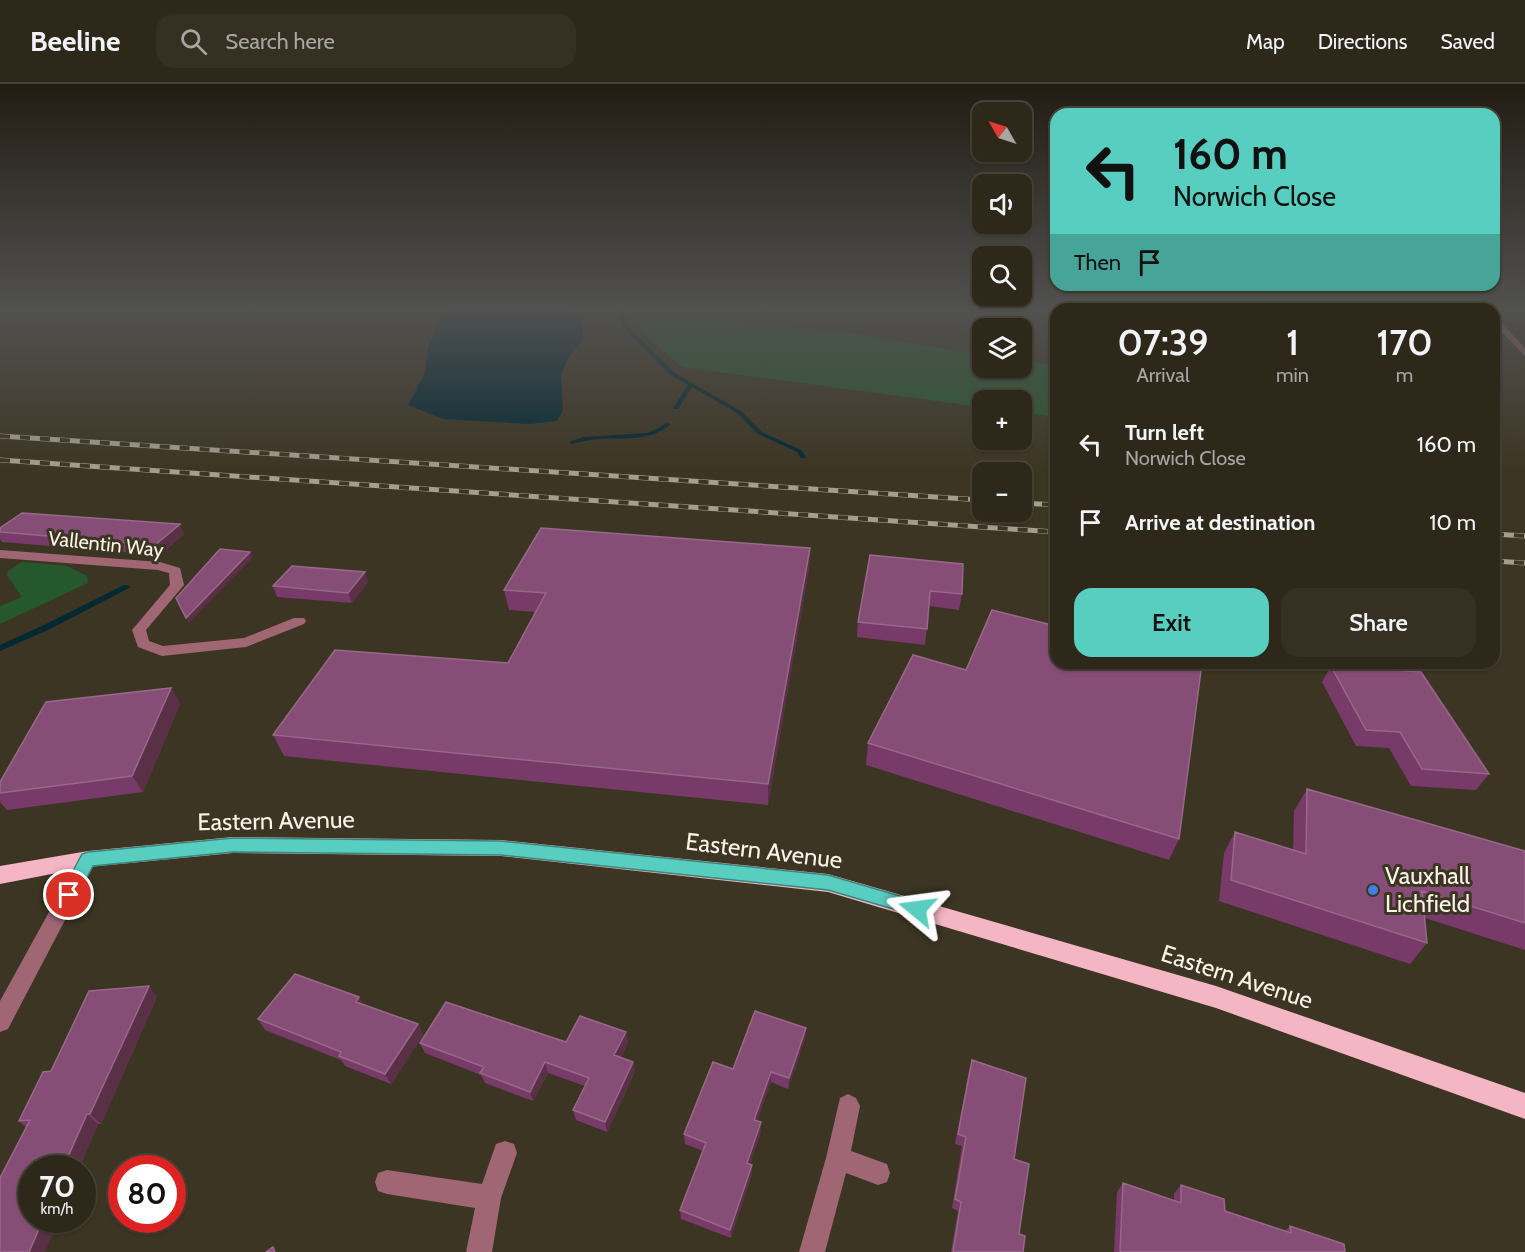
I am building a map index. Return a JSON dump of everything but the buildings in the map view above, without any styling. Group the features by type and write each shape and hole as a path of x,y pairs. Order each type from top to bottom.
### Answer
{"highway":[{"name":"Eastern Avenue","path":"0,875 88,859 233,845 501,848 828,883 1216,996 1525,1106"}],"street":[{"name":"Vallentin Way","path":"0,554 160,566 175,571 177,585 139,630 143,644 162,651 246,642 299,621"},
{"path":"0,1022 88,859"},
{"path":"812,1252 838,1158 848,1106"},
{"path":"479,1252 489,1198 505,1153"},
{"path":"838,1158 878,1173"},
{"path":"387,1182 489,1198"}],"green space":[{"path":"678,364 972,364 972,378 1032,378 1032,364 1050,364 1050,416 1032,413 1032,390 972,390 972,406 682,367"},
{"path":"22,562 67,566 87,576 88,583 0,624 0,606 22,597 7,575 8,571"}],"water":[{"path":"426,364 566,364 561,375 563,410 557,421 530,424 443,419 408,405 425,373"}],"waterway":[{"path":"663,364 674,375 739,412 760,433 799,451 803,457"},
{"path":"676,408 691,385"},
{"path":"572,442 597,437 648,434 659,431 668,424"},
{"path":"0,648 127,587"}],"railway":[{"path":"0,436 972,499"},
{"path":"0,460 1050,532"},
{"path":"1032,504 1050,505"},
{"path":"1500,534 1525,536"},
{"path":"1500,561 1525,563"}],"place":[{"name":"Vauxhall Lichfield","path":"1373,890"}],"route":[{"path":"69,895 88,859 233,845 501,848 828,883 917,909"}]}
